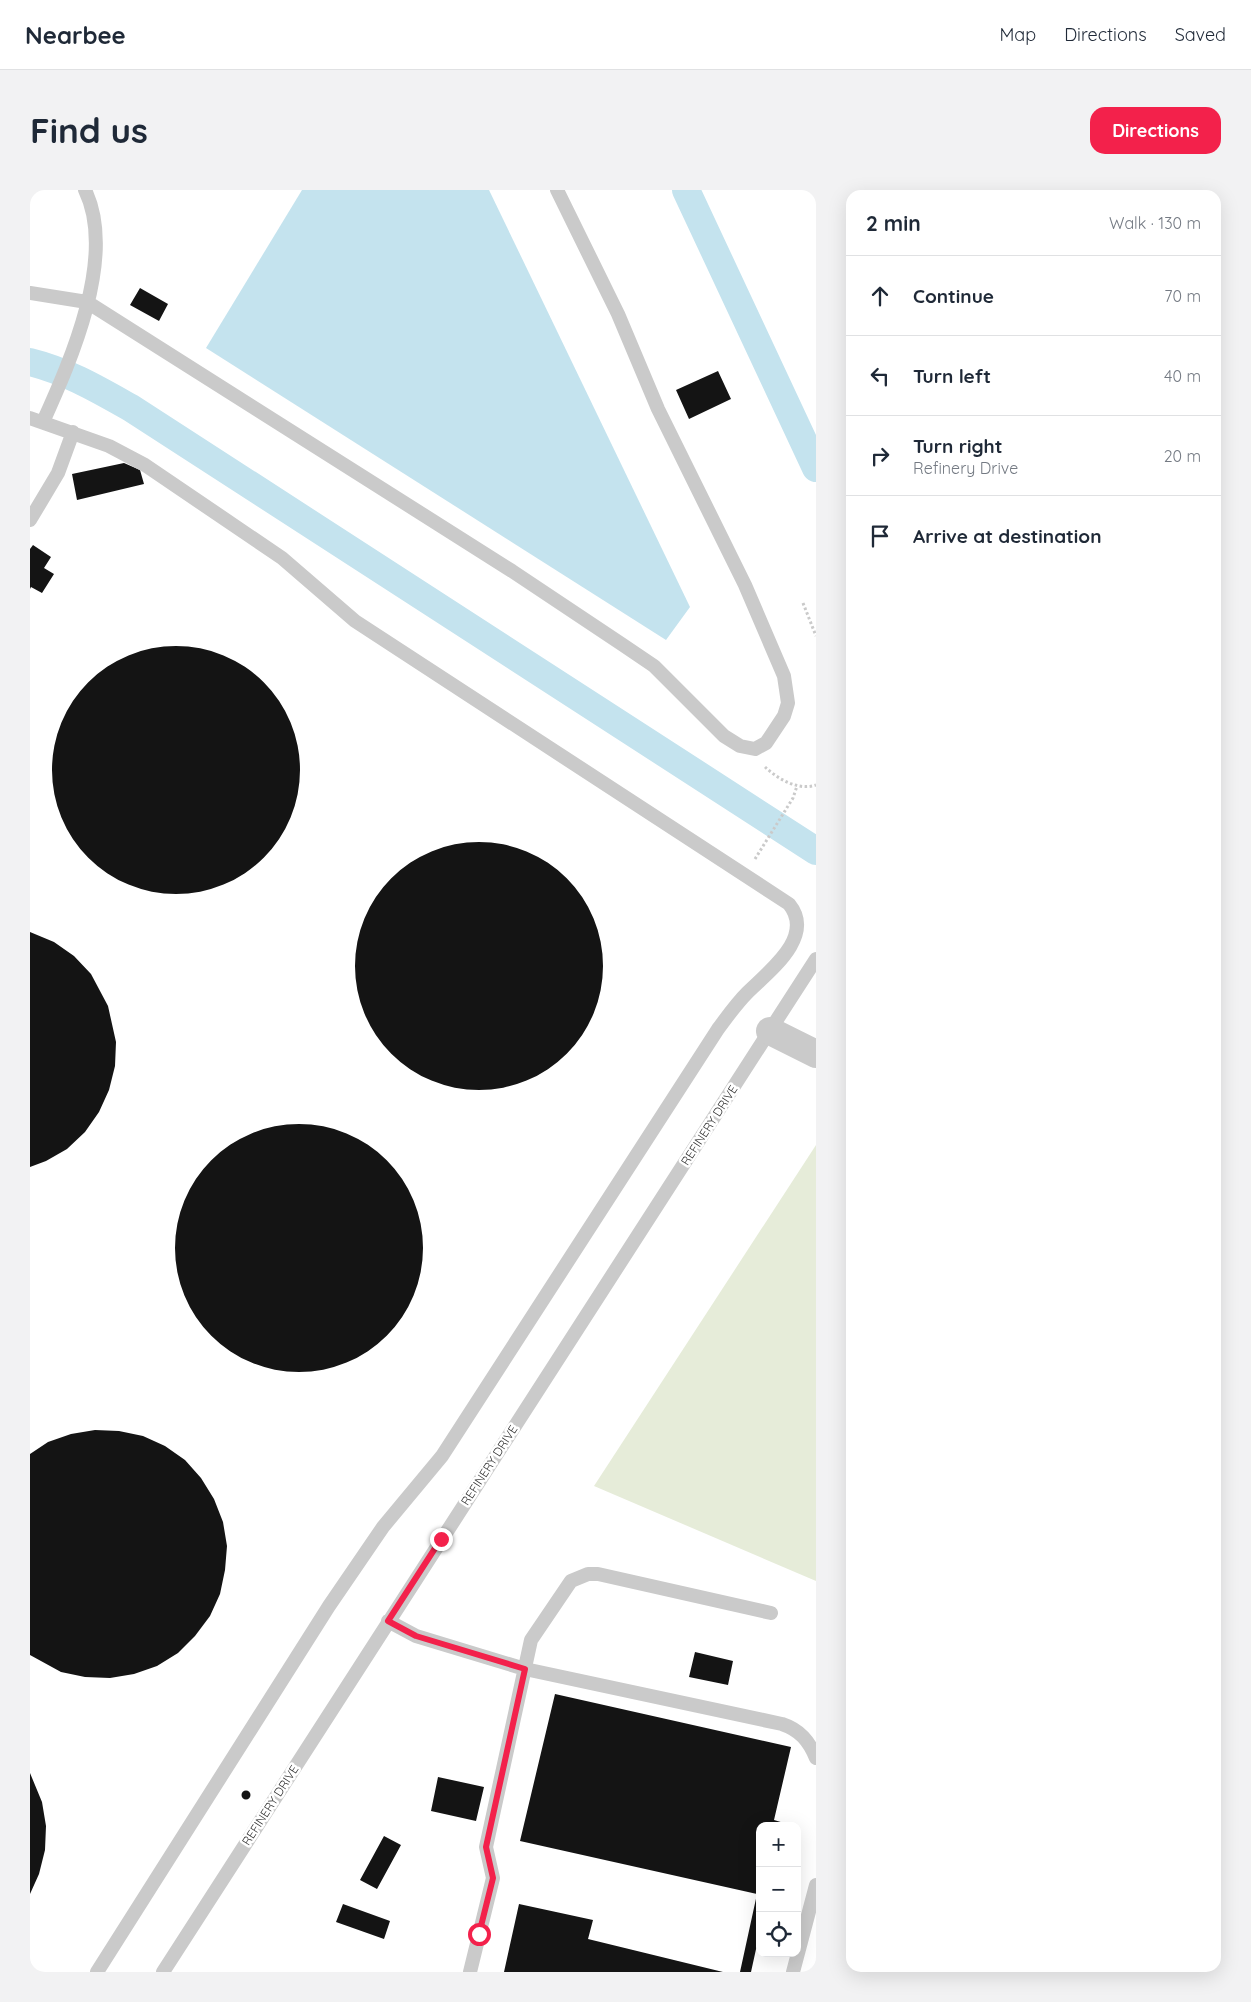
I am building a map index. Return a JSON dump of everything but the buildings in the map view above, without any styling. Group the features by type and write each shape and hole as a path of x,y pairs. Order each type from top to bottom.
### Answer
{"street":[{"path":"770,1031 816,1054"}],"lane":[{"path":"85,190 94,216 97,241 87,302 51,404 37,420 109,446 144,465 282,558 355,621 789,904 795,911 798,921 795,942 788,953 745,995 718,1029 442,1456 382,1527 329,1606 97,1972"},
{"path":"30,293 87,302 512,571 624,645 654,666 724,736 740,746 755,749 766,743 784,716 788,703 784,676 745,585 658,409 618,314 557,190"},
{"path":"30,520 58,473 73,432"},
{"name":"REFINERY DRIVE","path":"163,1972 816,959"},
{"path":"470,1972 493,1878 486,1847 532,1640 564,1588 578,1577 588,1574 770,1613"},
{"path":"388,1621 416,1636 525,1669 782,1724 794,1728 804,1736 816,1758"},
{"path":"793,1972 816,1885"}],"path":[{"path":"803,603 816,636"},
{"path":"755,749 761,762 767,769 797,786 816,785"},
{"path":"759,853 793,798 797,786"}],"green space":[{"path":"816,1145 816,1581 594,1486"}],"water":[{"path":"302,190 489,190 690,607 666,640 206,348"}],"waterway":[{"path":"686,190 816,468"},
{"path":"30,362 57,370 131,408 816,851"}],"route":[{"path":"441,1539 388,1621 416,1636 486,1659 525,1669 486,1847 493,1878 479,1934"}]}
